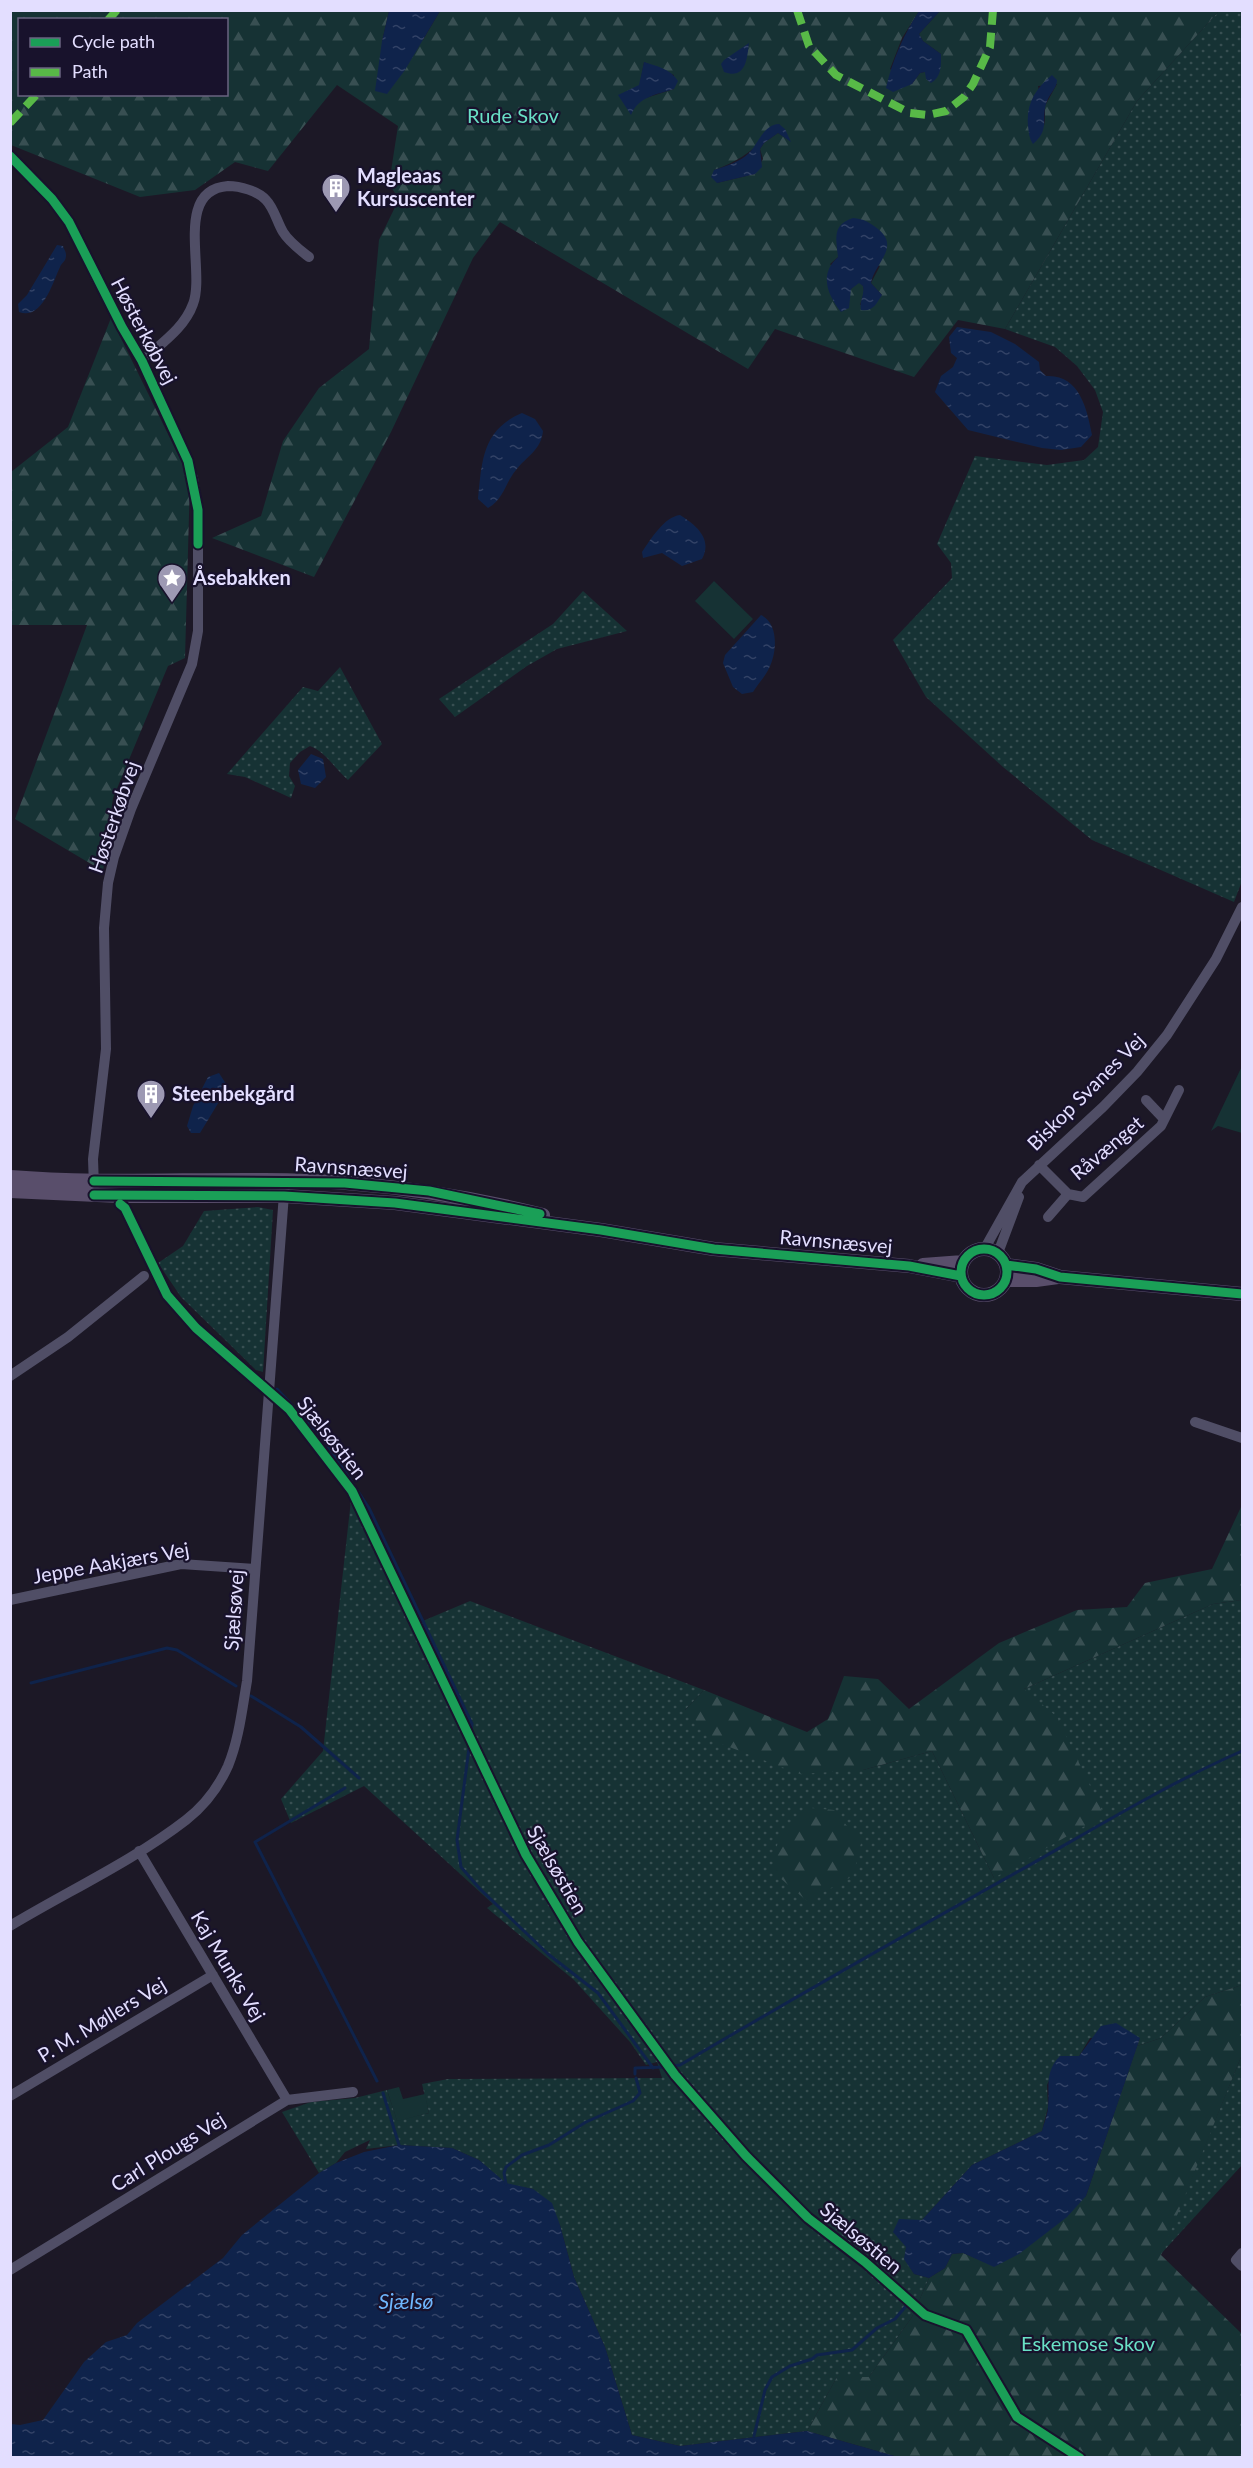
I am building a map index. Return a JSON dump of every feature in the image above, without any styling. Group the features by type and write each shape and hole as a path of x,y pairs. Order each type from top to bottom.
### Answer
{"main road":[{"name":"Ravnsnæsvej","path":"10,1177 94,1181 345,1183 429,1191 511,1207 601,1230"},
{"name":"Ravnsnæsvej","path":"10,1191 94,1195 284,1196 395,1203 601,1230 730,1251 962,1269"},
{"path":"1006,1265 1006,1280 998,1291 979,1295 967,1288 962,1269 972,1252 991,1251 1006,1265 1036,1269 1060,1276 1221,1291 1242,1296"},
{"path":"1006,1280 1036,1280 1060,1276"}],"street":[{"name":"Høsterkøbvej","path":"10,156 52,199 69,222 142,361 188,461 198,510 198,631 189,675 131,809 114,857 108,883 104,928 106,1049 93,1159 94,1195"},
{"name":"Høsterkøbvej","path":"142,361 182,326 194,304 198,282 195,228 198,206 209,192 220,187 235,186 250,190 266,199 284,233 309,257"},
{"name":"Biskop Svanes Vej","path":"991,1251 1028,1179 1039,1165 1124,1086 1167,1035 1216,959 1242,907"},
{"name":"Råvænget","path":"1039,1165 1068,1194 1083,1197 1161,1126 1179,1090"},
{"name":"Råvænget","path":"1146,1100 1164,1119"},
{"name":"Sjælsøvej","path":"11,1923 139,1851 187,1819 210,1796 227,1767 238,1736 247,1682 285,1181"},
{"name":"Råvænget","path":"1048,1217 1068,1194"},
{"path":"10,1376 68,1337 144,1276"},
{"path":"1195,1422 1242,1438"},
{"name":"Jeppe Aakjærs Vej","path":"10,1600 181,1564 255,1569"},
{"name":"Kaj Munks Vej","path":"139,1851 287,2100"},
{"name":"P. M. Møllers Vej","path":"10,2096 213,1975"},
{"name":"Carl Plougs Vej","path":"10,2270 287,2100 353,2092"},
{"path":"1242,2253 1236,2260 1242,2266"}],"green space":[{"name":"Rude Skov","path":"10,11 389,11 382,41 423,40 440,11 919,11 902,38 890,69 912,84 920,73 925,72 941,54 923,41 919,34 940,11 1219,11 1137,101 1005,329 958,320 914,377 775,329 748,369 500,222 473,258 391,432 314,577 212,538 261,516 283,441 319,388 369,349 379,240 399,199 389,184 398,126 337,85 268,171 235,162 195,190 140,197 11,145","holes":["644,62 674,75 674,89 643,99 636,104","1057,84 1045,106 1045,126 1038,86","779,124 790,141 778,133 764,143 760,149 763,159 755,174 717,183 714,170 742,157","838,257 880,266 871,283 882,295 860,305 864,292 863,286 859,282 851,289 830,264"]},
{"path":"1219,11 1242,11 1242,881 1234,902 1092,840 1003,767 926,697 893,640 952,578 951,563 937,544 975,456 1047,465 1084,460 1098,447 1103,412 1095,390 1077,366 1055,347 1005,329 1137,101"},
{"path":"111,318 190,479 185,658 168,666 113,798 103,871 15,819 87,625 11,625 11,472 68,427"},
{"path":"714,581 753,619 734,639 695,601"},
{"path":"583,591 627,631 557,649 527,666 455,717 439,699 553,624"},
{"path":"340,667 382,744 348,780 326,756 310,746 300,752 290,763 289,776 295,786 291,798 245,777 227,774 303,687 318,691"},
{"path":"1242,1066 1242,1133 1218,1126 1211,1131"},
{"path":"258,1207 273,1210 263,1372 256,1370 181,1297 158,1263 183,1246 204,1211"},
{"path":"351,1500 411,1626 470,1601 704,1690 685,1710 863,1770 932,1751 994,1878 1024,1689 1213,1604 1242,1600 1242,1985 1205,1997 1161,2038 1137,2046 1140,2038 1090,2038 1079,2056 1060,2056 1047,2085 1048,2107 1042,2131 972,2165 922,2220 906,2247 905,2259 914,2274 929,2278 912,2317 869,2377 837,2377 807,2431 680,2446 632,2435 605,2347 574,2277 560,2225 533,2189 506,2184 479,2160 452,2148 399,2145 366,2149 370,2140 345,2152 336,2163 319,2173 282,2112 311,2102 355,2098 387,2090 397,2120 429,2113 422,2084 448,2079 662,2078 657,2062 646,2065 630,2042 574,1980 487,1908 493,1904 364,1786 291,1823 281,1799 323,1751"},
{"path":"1241,1507 1242,1600 1213,1604 1024,1689 1057,1717 1104,1815 994,1878 932,1751 863,1770 800,1774 719,1743 685,1710 704,1690 807,1732 828,1719 844,1676 878,1679 909,1709 999,1643 1077,1610 1127,1607 1145,1583 1212,1569"},
{"path":"811,1808 834,1810 861,1843 853,1876 807,1901 772,1871 779,1836"},
{"name":"Eskemose Skov","path":"1242,1985 1241,2057 1161,2255 1242,2334 1242,2457 898,2457 807,2431 837,2377 869,2377 912,2317 929,2278 945,2268 952,2254 963,2253 994,2266 1086,2196 1137,2046 1161,2038 1205,1997"},
{"path":"1242,2049 1242,2165 1160,2255 1241,2057"},
{"path":"399,2087 403,2099 425,2094 429,2113 397,2121 387,2090"}],"water":[{"path":"389,11 440,11 405,70 387,94 375,91"},
{"path":"919,11 940,11 919,34 923,41 941,54 939,74 931,83 926,79 925,72 920,73 912,84 893,92 886,88 895,58"},
{"path":"749,43 746,61 741,71 731,74 724,72 721,64 724,60"},
{"path":"644,62 667,71 678,81 674,89 643,100 631,115 618,95 639,85"},
{"path":"1052,75 1057,83 1045,107 1042,133 1033,144 1028,126 1030,104 1036,91"},
{"path":"779,124 785,129 791,142 778,133 764,143 760,149 762,167 755,174 717,183 711,177 714,170 745,156 753,149 765,131"},
{"path":"853,218 863,220 875,227 887,242 887,249 871,283 882,295 871,309 861,310 863,286 859,283 851,289 849,308 841,312 829,291 827,277 828,270 838,257 836,238 838,228"},
{"path":"57,245 63,246 66,257 46,298 34,311 19,312 18,304 27,295"},
{"path":"957,327 991,332 1015,344 1039,362 1040,370 1046,376 1057,377 1074,387 1084,404 1092,435 1081,447 1061,450 1042,448 968,430 935,392 941,376 953,367 957,358 951,353 949,337"},
{"path":"522,413 535,419 543,431 542,438 512,475 498,500 488,508 478,499 483,460 487,448 499,428"},
{"path":"680,515 697,528 704,539 705,552 702,559 682,566 662,553 643,558 642,552 658,529"},
{"path":"761,615 767,619 774,633 773,658 767,672 753,692 742,694 733,687 723,663 725,655"},
{"path":"311,754 323,759 326,777 315,788 301,784 298,770"},
{"path":"219,1073 228,1087 200,1133 191,1133 187,1126 193,1106 208,1077"},
{"path":"1116,2023 1140,2038 1086,2196 1067,2217 1019,2254 994,2267 963,2253 952,2254 945,2268 929,2278 914,2274 904,2259 906,2247 893,2232 899,2219 922,2220 972,2165 1042,2131 1048,2110 1050,2074 1055,2062 1060,2056 1079,2056 1101,2026"},
{"name":"Sjælsø","path":"399,2145 452,2148 479,2160 506,2183 533,2189 552,2203 574,2277 605,2347 632,2435 680,2446 807,2431 898,2457 11,2457 11,2424 20,2425 43,2420 84,2362 106,2342 127,2335 137,2323 223,2258 242,2235 319,2173 336,2163 364,2152"}],"waterway":[{"path":"277,1389 322,1437 369,1508 472,1724 470,1738"},
{"path":"31,1683 167,1648 177,1650 236,1686"},
{"path":"251,1696 301,1727 359,1778"},
{"path":"469,1748 457,1840 461,1867 480,1889 548,1954 598,1993 653,2068"},
{"path":"672,2066 680,2065 1129,1808 1242,1751"},
{"path":"345,1788 255,1842 377,2081"},
{"path":"635,2074 635,2068 665,2067"},
{"path":"506,2184 504,2173 506,2167 522,2155 549,2145 586,2122 633,2101 640,2093 636,2078"},
{"path":"383,2093 399,2145"},
{"path":"754,2436 765,2390 772,2377 790,2366 812,2359 817,2355 852,2350 877,2328 895,2319 906,2306"}],"marked path":[{"path":"110,18 117,10"},
{"path":"797,10 809,46 836,75 910,113 928,115 946,111 964,97 973,84 990,47 993,10"},
{"path":"10,123 35,96"}],"cycle path":[{"path":"10,156 52,199 69,222 122,327 142,361 188,461 198,510 198,544"},
{"path":"94,1181 345,1183 429,1191 540,1214"},
{"path":"94,1195 284,1196 395,1203 601,1230 714,1249 909,1266 961,1276"},
{"name":"Sjælsøstien","path":"120,1204 125,1208 167,1295 196,1328 289,1409 352,1491 526,1855 578,1942 675,2075 746,2156 808,2218 865,2262 925,2315 966,2330 1017,2417 1080,2458"},
{"path":"984,1249 1000,1256 1007,1272 1000,1288 984,1295 968,1288 961,1272 968,1256 984,1249"},
{"path":"1006,1265 1036,1269 1060,1277 1242,1294"}],"place":[{"name":"Magleaas Kursuscenter","path":"336,214"},
{"name":"Åsebakken","path":"172,604"},
{"name":"Steenbekgård","path":"151,1120"}]}
